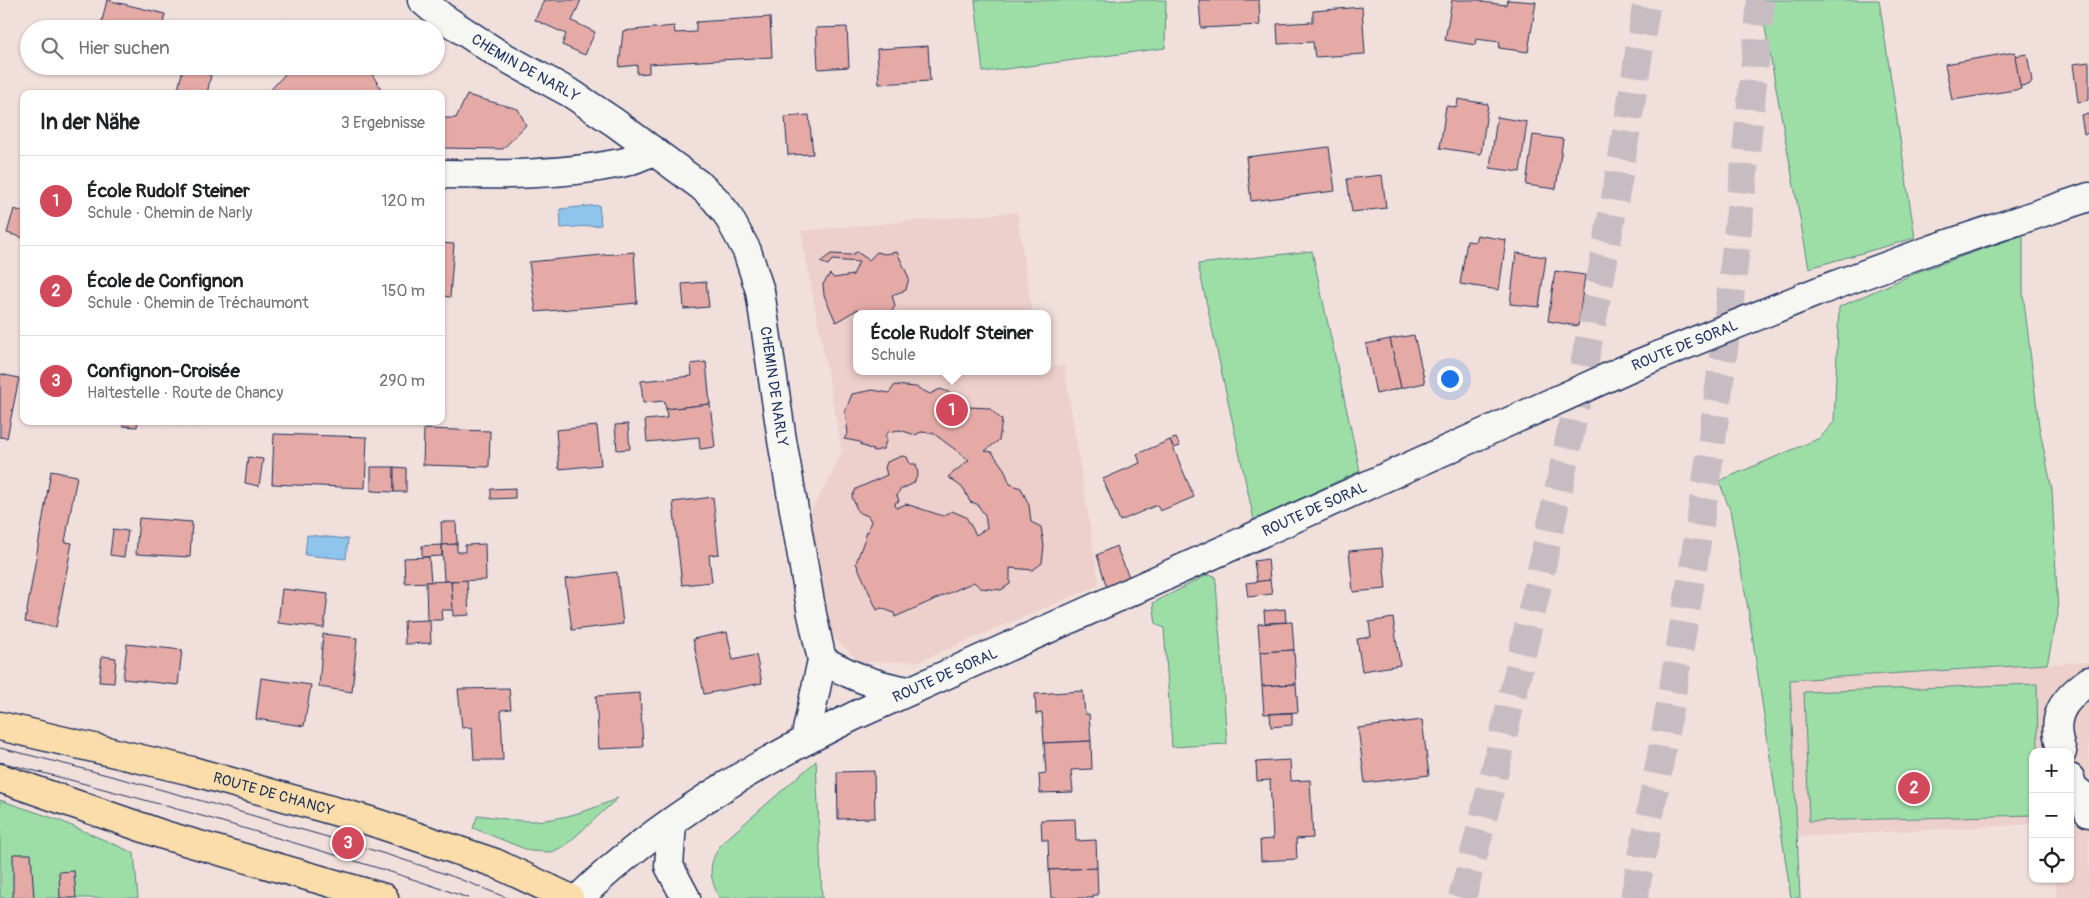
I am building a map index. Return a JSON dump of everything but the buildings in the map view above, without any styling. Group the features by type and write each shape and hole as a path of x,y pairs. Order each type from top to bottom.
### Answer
{"main road":[{"name":"ROUTE DE CHANCY","path":"0,726 184,768 370,821 495,863 569,898"},
{"path":"0,778 173,837 384,898"}],"street":[{"name":"CHEMIN DE NARLY","path":"422,0 450,22 497,52 572,94 654,152 715,199 748,251 760,291 782,440 812,614 822,660 805,740"},
{"path":"445,174 495,175 568,171 623,163 654,152"},
{"name":"ROUTE DE SORAL","path":"579,898 608,872 672,822 756,767 805,740 909,691 1633,366 1819,290 2089,197"},
{"path":"822,660 851,675 883,687 909,691"},
{"path":"2061,748 2056,723 2065,702 2089,681"},
{"path":"2074,789 2086,797 2089,813"},
{"path":"672,822 669,866 686,898"}],"shaded area":[{"path":"1017,212 1031,310 853,310 853,375 1051,375 1051,367 1064,365 1099,585 920,661 860,662 827,631 806,519 829,480 842,451 801,231"},
{"path":"2089,662 2089,898 2056,898 2056,883 2074,883 2074,748 2029,748 2029,824 1796,837 1790,680"}],"green space":[{"path":"975,0 1166,0 1165,48 983,72"},
{"path":"1760,0 1879,0 1915,238 1809,268"},
{"path":"2023,235 2023,293 2039,426 2052,490 2058,614 2047,664 1790,680 1800,898 1791,898 1749,614 1730,510 1719,481 1820,438 1834,422 1839,307 1920,271"},
{"path":"1312,251 1360,471 1254,520 1198,264"},
{"path":"1207,575 1215,576 1216,582 1227,744 1172,747 1164,628 1156,624 1153,603"},
{"path":"2037,684 2038,748 2029,748 2029,815 1809,821 1804,692"},
{"path":"816,761 822,898 719,898 713,883 711,870 714,858 722,843"},
{"path":"618,798 566,845 552,852 530,851 473,828 478,815 532,821 554,819 576,814"},
{"path":"0,800 56,819 134,853 138,898 0,898"}],"water":[{"path":"599,205 601,225 561,228 560,209"},
{"path":"307,535 348,539 346,559 305,555"}],"tunnel":[{"path":"1462,898 1511,702 1569,439 1611,220 1647,0"},
{"path":"1634,898 1679,651 1724,353 1761,0"}],"tram line":[{"path":"0,748 214,804 369,849 452,876 507,898"},
{"path":"0,762 172,807 420,881 468,898"}],"place":[{"name":"École Rudolf Steiner","path":"952,410"},
{"name":"École de Confignon","path":"1914,788"},
{"name":"Confignon-Croisée","path":"348,843"}]}
